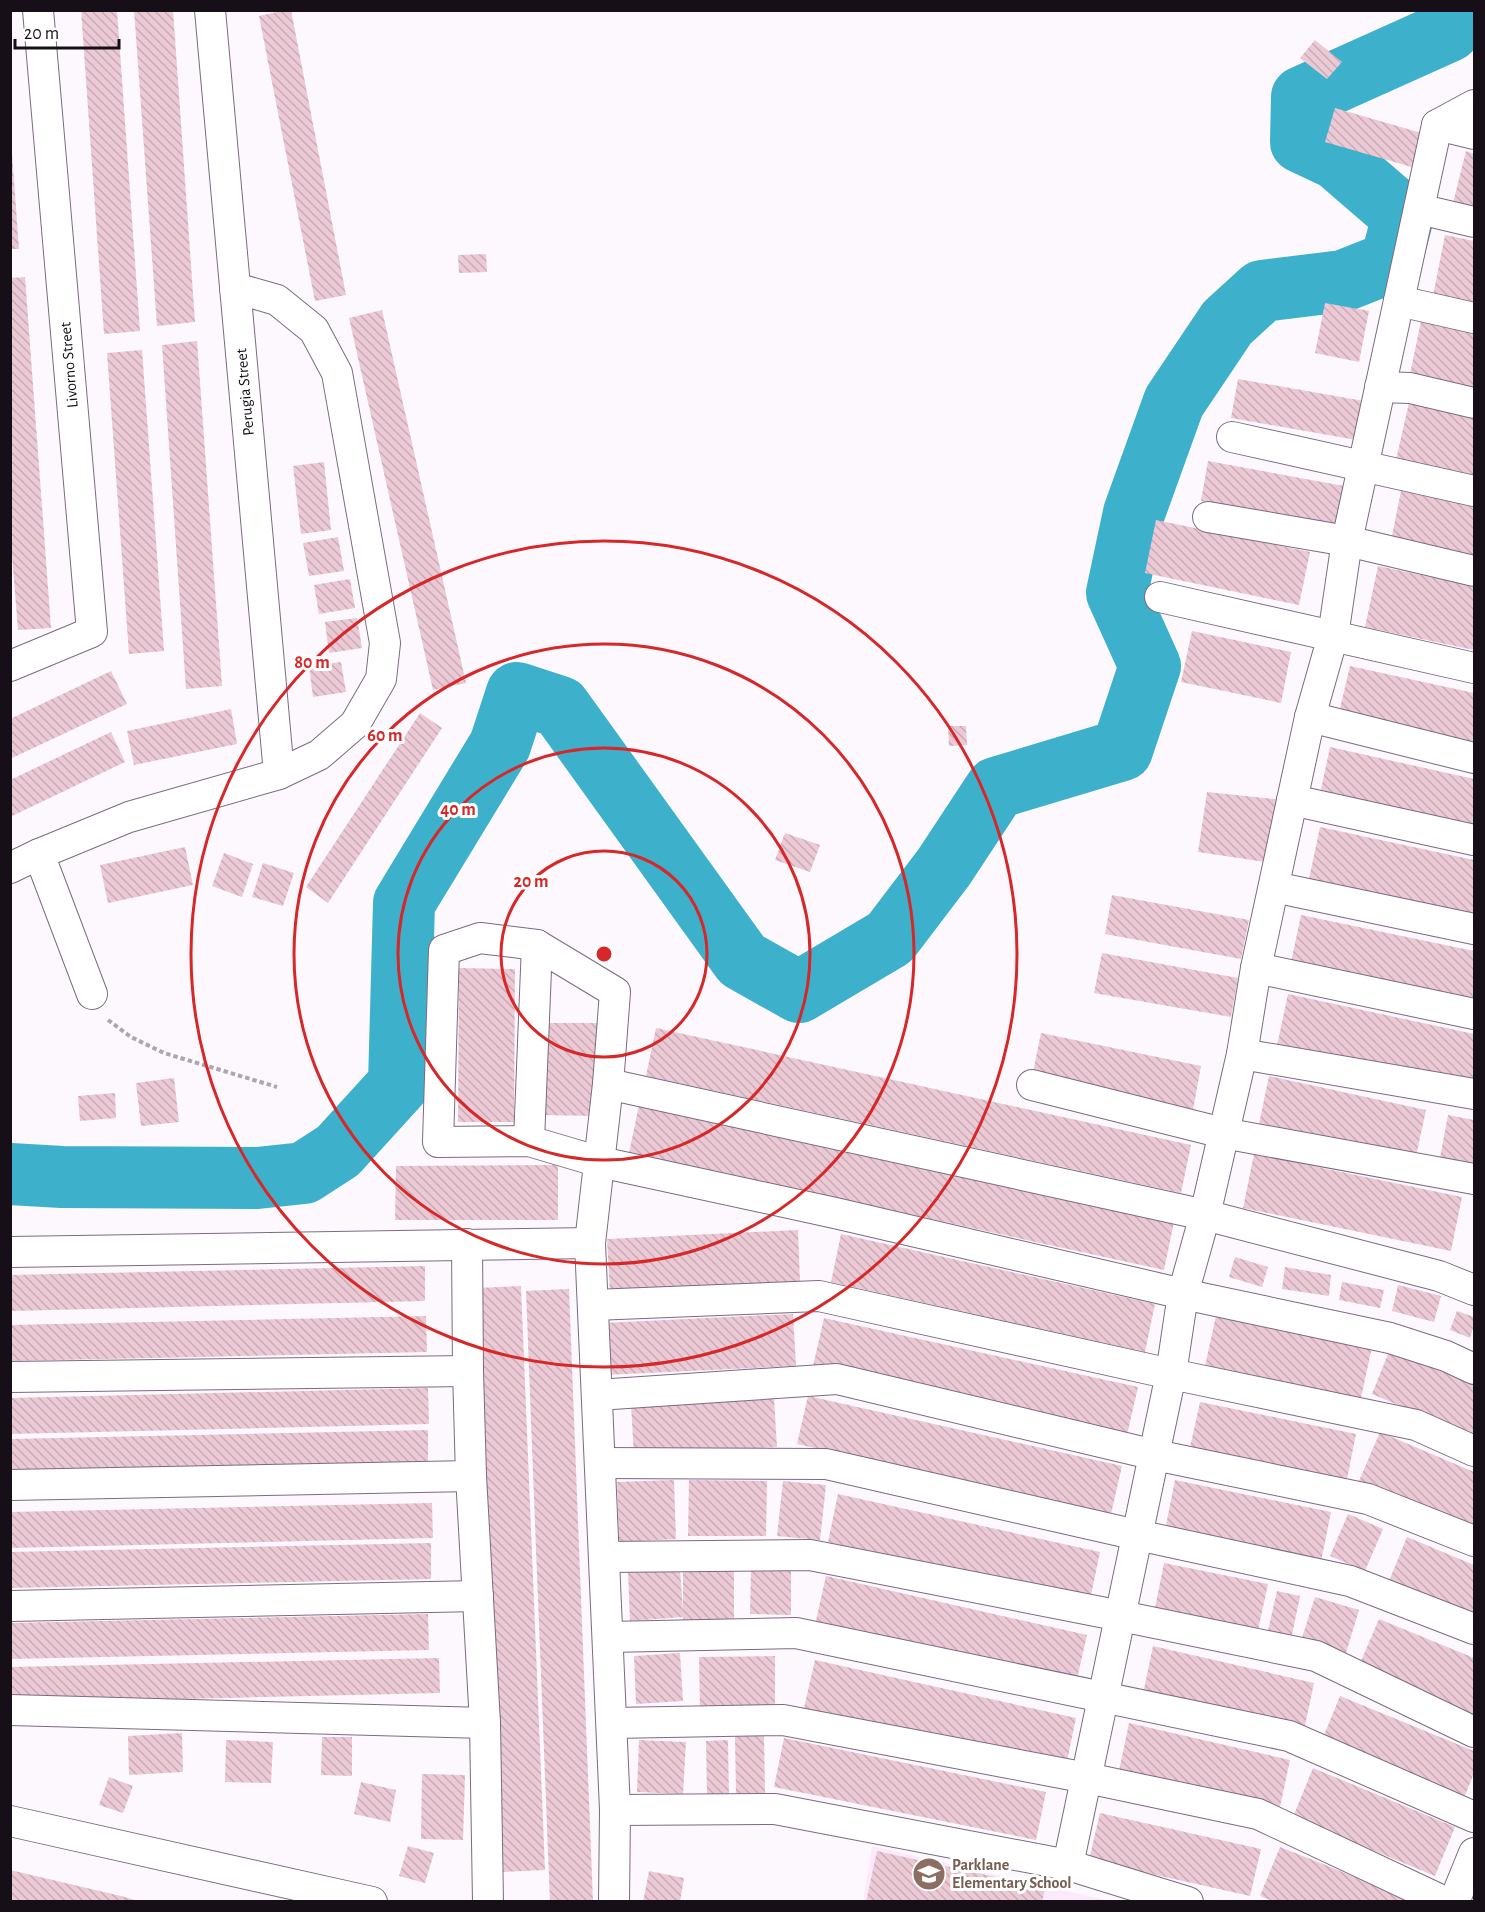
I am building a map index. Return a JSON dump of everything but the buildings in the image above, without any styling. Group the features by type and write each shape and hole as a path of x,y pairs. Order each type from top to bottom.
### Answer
{"street":[{"name":"Livorno Street","path":"10,666 92,632 38,10"},
{"name":"Perugia Street","path":"210,10 279,774"},
{"path":"1068,1865 1155,1455 1171,1374 1183,1294 1205,1215 1242,1054 1256,968 1310,717 1333,636 1347,541 1437,125 1474,105"},
{"path":"1437,125 1474,134"},
{"path":"1419,209 1474,222"},
{"path":"10,868 129,818 279,774 320,756 355,724 381,679 385,643 337,373 314,330 278,300 235,288"},
{"path":"1399,301 1474,318"},
{"path":"1380,387 1410,388 1474,403"},
{"path":"1232,437 1474,491"},
{"path":"1208,518 1347,541 1474,571"},
{"path":"1160,597 1474,668"},
{"path":"1310,717 1474,758"},
{"path":"1292,800 1474,840"},
{"path":"39,854 92,994"},
{"path":"1274,887 1474,929"},
{"path":"614,1902 615,1809 612,1723 590,1243 600,1162 608,1084 615,992 537,945 480,938 444,950 438,1142 529,1141 600,1162 835,1213 1183,1294 1390,1338 1446,1356 1474,1369"},
{"path":"529,1141 537,945"},
{"path":"1256,968 1474,1014"},
{"path":"1242,1054 1474,1094"},
{"path":"608,1084 1205,1215 1439,1276 1474,1290"},
{"path":"1032,1085 1223,1133 1474,1179"},
{"path":"10,1252 590,1243"},
{"path":"466,1244 471,1476 485,1723 488,1902"},
{"path":"593,1305 819,1296 1171,1374 1416,1425 1474,1451"},
{"path":"10,1377 468,1371"},
{"path":"597,1395 837,1379 1155,1455 1368,1499 1474,1541"},
{"path":"600,1463 826,1464 1350,1581 1474,1629"},
{"path":"10,1485 471,1476"},
{"path":"604,1557 810,1554 1121,1616 1316,1656 1474,1732"},
{"path":"10,1606 478,1596"},
{"path":"608,1637 796,1634 1289,1736 1474,1817"},
{"path":"10,1710 485,1723"},
{"path":"612,1723 783,1719 1258,1814 1445,1902"},
{"path":"615,1809 775,1809 1068,1865 1188,1902"},
{"path":"10,1821 372,1902"},
{"path":"1454,1902 1474,1853"}],"path":[{"path":"92,994 107,1019 131,1037 164,1053 277,1087"}],"shaded area":[{"name":"Parklane Elementary School","path":"872,1846 1110,1901 863,1902"}],"waterway":[{"path":"10,1174 62,1177 257,1178 304,1173 338,1151 399,1084 404,903 500,745 517,693 560,707 742,960 799,992 890,938 944,867 996,788 1122,750 1150,666 1117,593 1134,513 1174,402 1227,323 1262,291 1343,281 1391,262 1403,216 1337,159 1301,142 1302,97 1449,31 1468,10"}],"place":[{"name":"Parklane Elementary School","path":"929,1874"}]}
